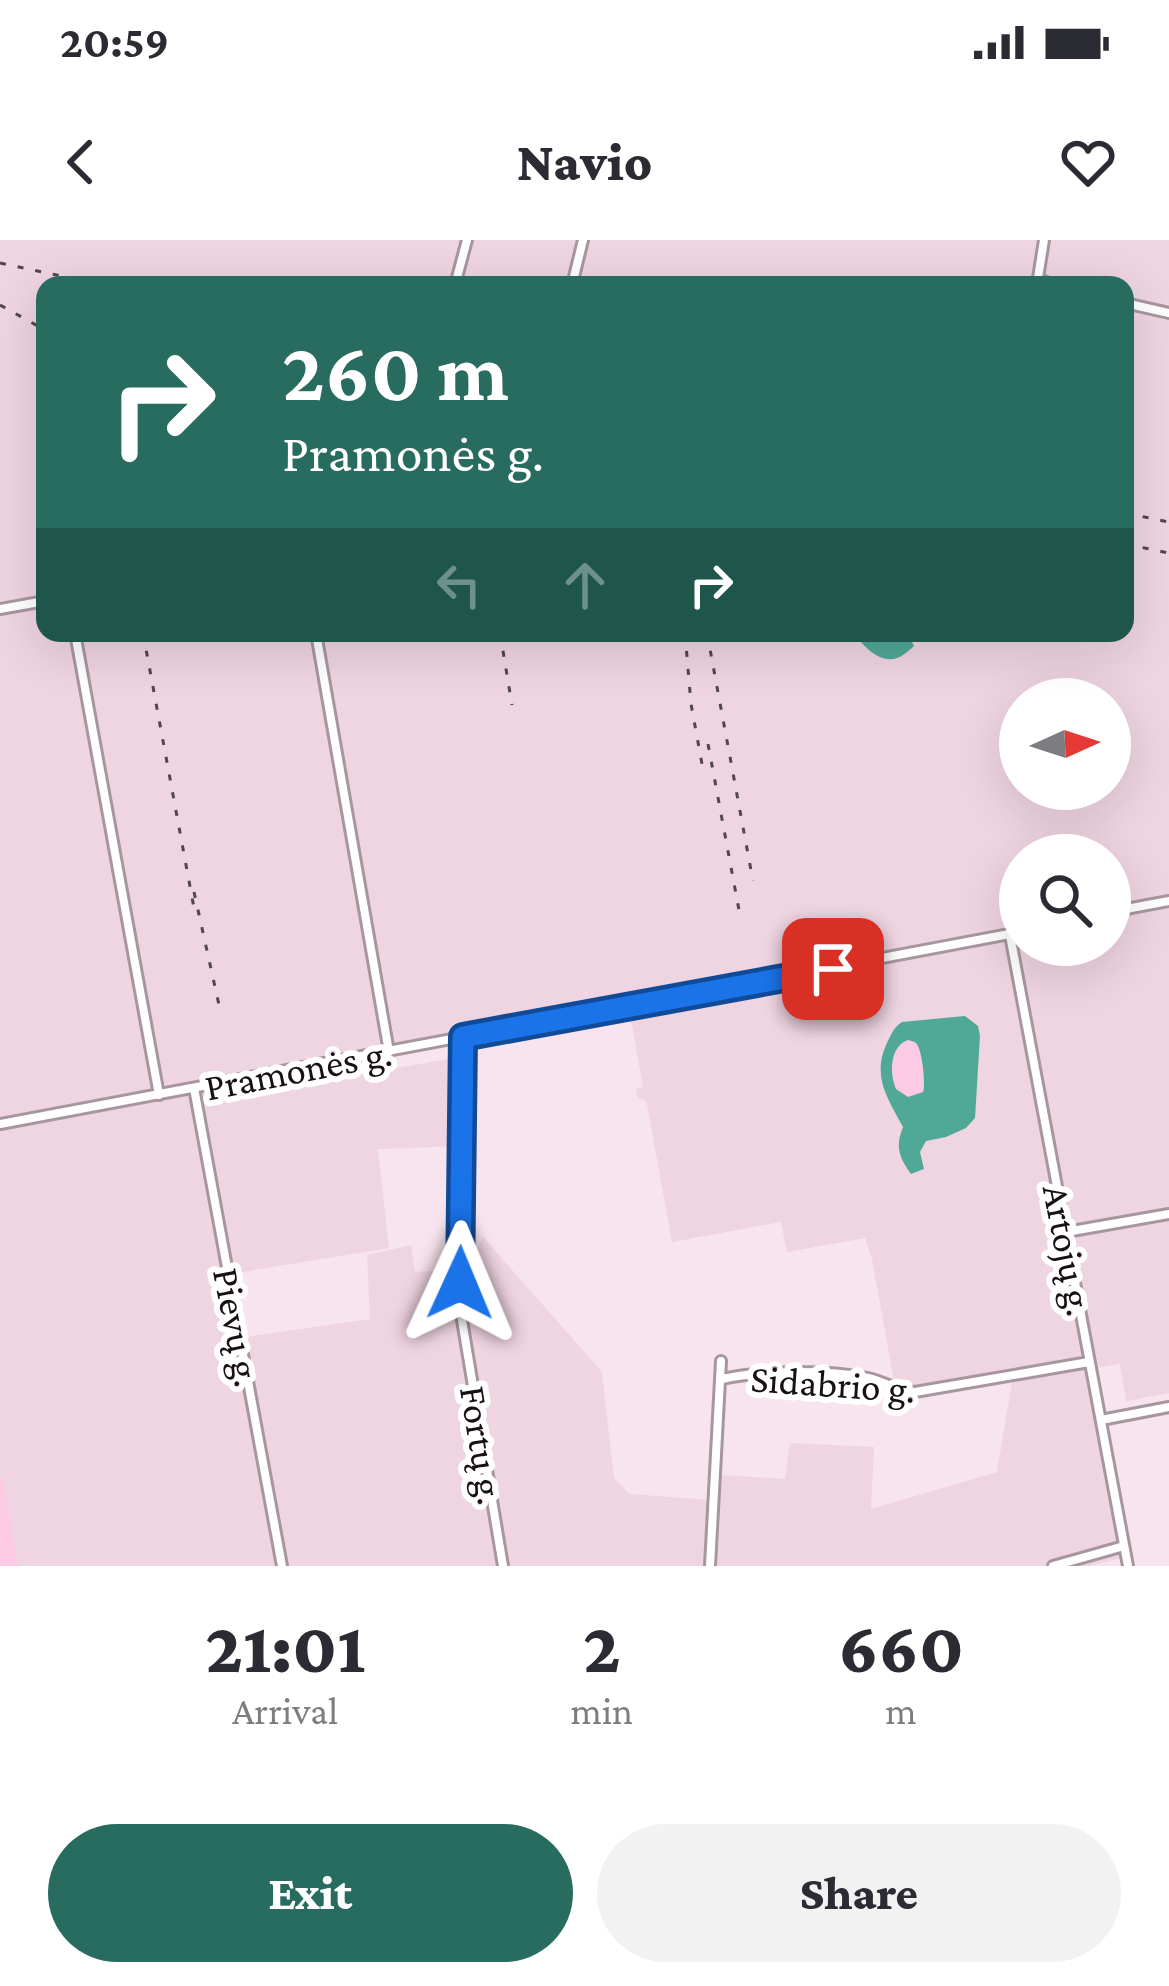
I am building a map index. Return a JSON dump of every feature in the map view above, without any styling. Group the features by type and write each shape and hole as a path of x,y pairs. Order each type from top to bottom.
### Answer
{"street":[{"path":"457,276 467,240"},
{"path":"574,276 583,240"},
{"path":"1038,276 1040,241"},
{"path":"1134,305 1169,313"},
{"path":"0,609 36,603"},
{"path":"77,642 159,1095"},
{"path":"318,642 389,1052"},
{"path":"1131,908 1169,901"},
{"name":"Pramonės g.","path":"0,1124 999,937"},
{"name":"Artojų g.","path":"1020,966 1128,1566"},
{"name":"Fortų g.","path":"463,1037 462,1320 503,1566"},
{"name":"Pievų g.","path":"194,1088 282,1566"},
{"path":"1066,1232 1169,1214"},
{"name":"Sidabrio g.","path":"710,1566 721,1361"},
{"name":"Sidabrio g.","path":"720,1382 790,1372 867,1378 915,1392 1090,1362"},
{"path":"1100,1420 1169,1407"},
{"path":"1052,1566 1124,1546"}],"shaded area":[{"path":"0,240 1169,240 1169,1393 1126,1401 1120,1364 1085,1370 1122,1558 1089,1566 715,1566 720,1475 785,1479 790,1443 874,1447 871,1509 997,1472 1012,1383 921,1397 894,1381 865,1238 787,1252 781,1222 672,1242 647,1104 638,1099 636,1089 643,1087 628,1003 203,1080 207,1101 460,1057 457,1146 378,1149 389,1248 236,1273 245,1337 370,1319 367,1255 411,1245 415,1272 467,1269 483,1237 602,1372 614,1478 629,1494 711,1500 707,1566 18,1566 0,1478"},
{"path":"862,642 912,642 914,646 891,659"},
{"path":"965,1016 978,1026 980,1036 975,1118 966,1128 926,1141 920,1152 924,1169 911,1174 900,1152 903,1127 884,1088 881,1067 886,1045 902,1022","holes":["909,1040 918,1046 924,1082 923,1092 908,1097 896,1089 892,1068 894,1054"]},
{"path":"908,1040 918,1046 924,1082 923,1092 908,1097 896,1089 892,1068 894,1054"},
{"path":"3,1478 18,1566 0,1566"}],"railway":[{"path":"0,263 61,276"},
{"path":"0,305 36,325"},
{"path":"1134,515 1169,522"},
{"path":"1134,546 1169,553"},
{"path":"145,642 194,908"},
{"path":"502,642 512,705"},
{"path":"686,642 702,764"},
{"path":"709,642 753,881"},
{"path":"708,744 739,910"},
{"path":"194,892 221,1014"}],"route":[{"path":"460,1283 463,1037 833,969"}]}
